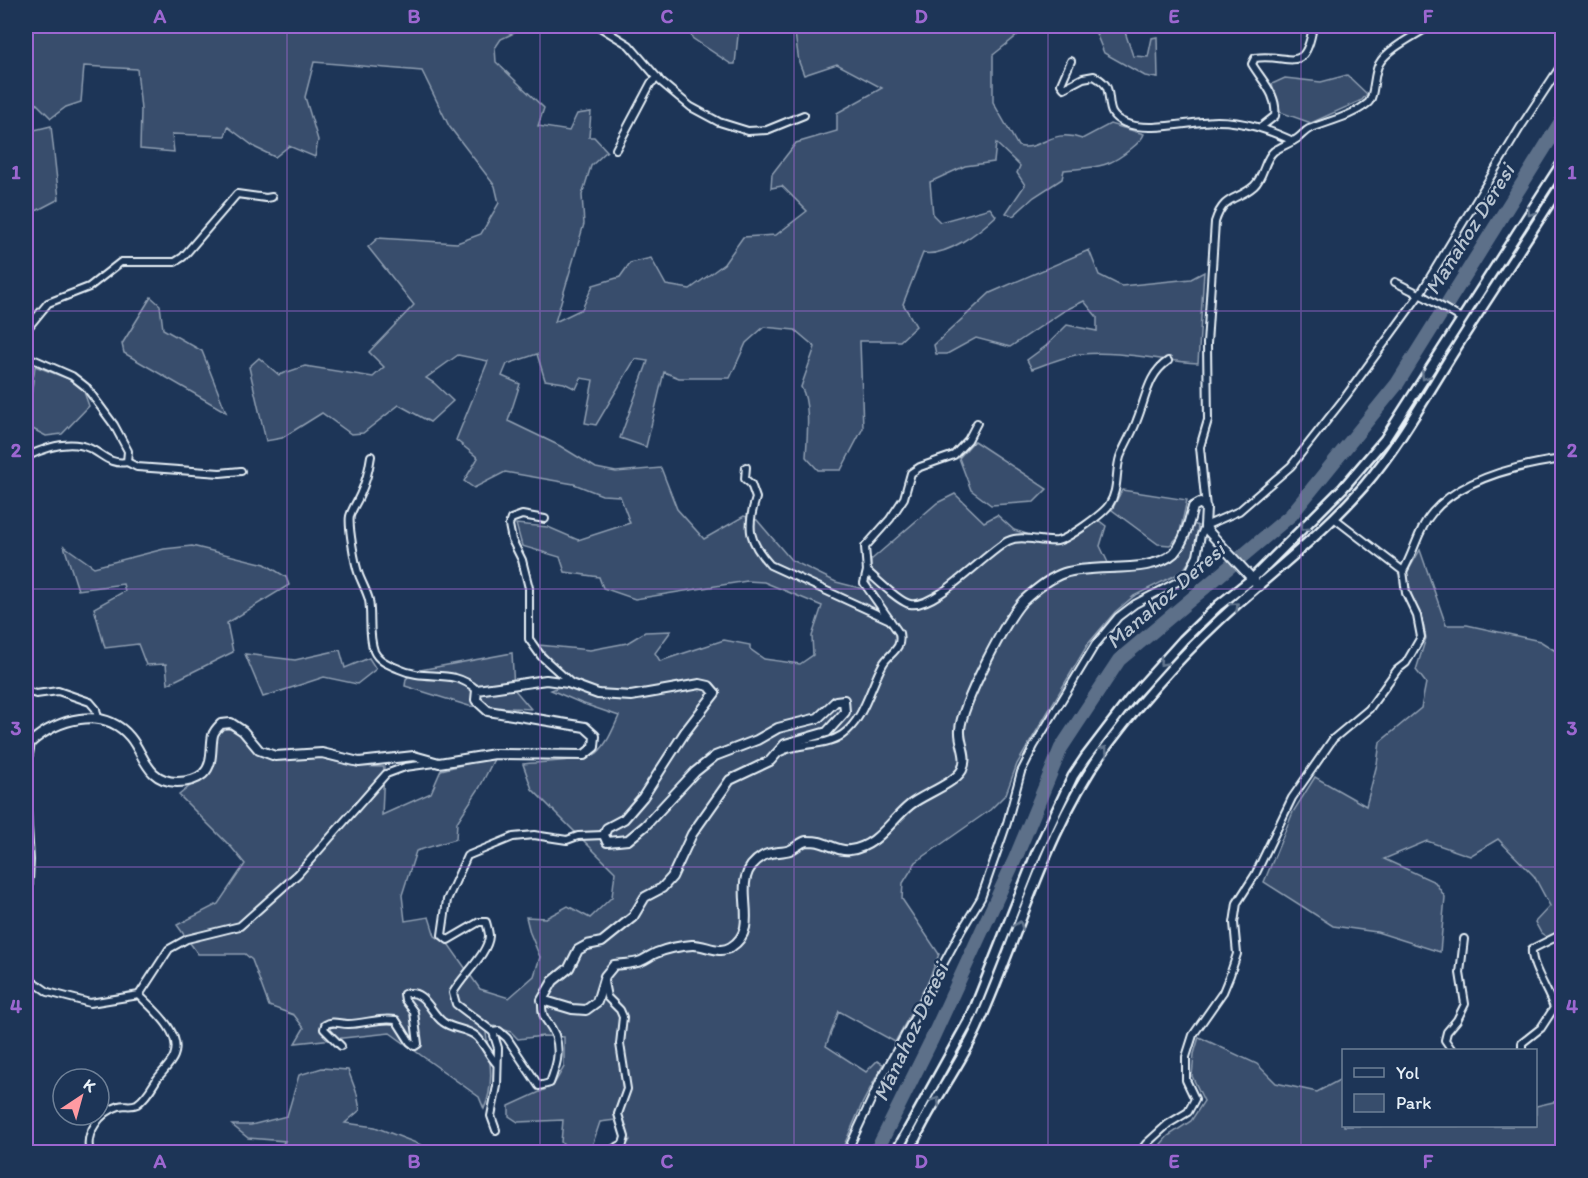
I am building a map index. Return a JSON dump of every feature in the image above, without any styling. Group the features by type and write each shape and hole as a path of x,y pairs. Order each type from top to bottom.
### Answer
{"main road":[{"path":"896,1152 972,1015 1036,854 1073,776 1085,758 1130,699 1167,658 1250,574 1343,488 1385,439 1460,318 1563,163"},
{"path":"909,1152 927,1115 946,1087 976,1030 1046,858 1090,770 1109,742 1181,659 1238,604 1334,518 1365,484 1397,441 1563,183"}],"street":[{"path":"598,26 629,45 658,78 691,107 720,123 748,132 767,130 804,115"},
{"path":"1260,127 1275,116 1276,107 1271,93 1252,64 1255,58 1289,60 1301,57 1309,48 1313,26"},
{"path":"1259,586 1207,529 1200,447 1208,420 1209,289 1215,222 1218,212 1226,202 1252,188 1258,182 1272,153 1293,141 1306,130 1347,115 1368,103 1371,99 1375,73 1386,54 1430,26"},
{"path":"1071,61 1061,84 1064,88 1083,78 1094,76 1107,88 1108,103 1115,117 1125,123 1152,126 1218,121 1241,122 1260,127 1293,141"},
{"path":"847,1152 884,1072 981,898 1007,823 1021,772 1034,746 1095,645 1118,617 1135,604 1179,581 1190,570 1197,556 1201,535 1207,529 1239,511 1291,466 1422,296 1520,128 1563,64"},
{"path":"616,149 651,83 658,78"},
{"path":"26,330 48,303 89,287 121,262 175,262 183,257 237,194 272,197"},
{"path":"1395,282 1460,318"},
{"path":"26,356 72,376 86,387 114,425 128,451 127,462"},
{"path":"867,571 885,588 909,604 925,602 969,573 1006,542 1018,537 1038,541 1059,541 1084,526 1108,507 1117,490 1120,458 1151,380 1158,367 1168,361"},
{"path":"777,753 789,747 832,740 852,726 859,716 884,662 899,645 899,633 864,583 867,571 865,547 890,519 904,498 911,473 920,467 954,455 968,440 977,423"},
{"path":"26,457 40,450 69,443 87,447 116,464 127,462 137,467 220,473 241,471"},
{"path":"372,456 367,479 350,514 349,523 357,572 369,600 369,624 374,651 386,663 412,674 459,678 477,690 546,680 573,685 598,694 631,696 700,684 709,686 715,693 685,732 643,797 624,819 607,828 604,836 607,842 628,840 694,772 715,756 757,740 778,729 818,718 836,701 844,700 845,712 827,732 785,744 770,761 730,780 692,834 672,877 662,888 645,897 633,917 602,942 587,945 578,950 569,968 553,981 542,1000 541,1014 555,1037 559,1062 550,1083 539,1086 507,1038 499,1031 493,1032"},
{"path":"1140,1152 1168,1124 1188,1112 1195,1099 1186,1080 1186,1057 1193,1035 1222,992 1230,975 1237,954 1234,923 1237,903 1255,875 1292,798 1333,738 1368,709 1397,670 1415,651 1421,638 1417,616 1406,593 1403,571 1431,514 1448,497 1498,473 1563,459"},
{"path":"746,467 745,479 751,484 756,498 750,528 757,551 770,565 891,621"},
{"path":"542,1000 572,1009 586,1010 597,1002 604,982 614,965 640,962 655,953 677,946 695,945 720,951 731,947 743,934 747,918 744,885 750,866 765,855 789,850 805,842 818,842 846,851 864,848 910,804 928,796 961,772 965,760 959,731 969,696 1002,634 1022,603 1045,582 1065,573 1108,567 1134,568 1165,560 1175,551 1180,542 1193,507 1200,503 1206,508"},
{"path":"545,519 522,515 511,519 509,525 512,540 522,560 530,588 529,639 541,656 573,685"},
{"path":"1334,518 1403,571"},
{"path":"26,691 36,694 58,690 90,702 96,709 98,718"},
{"path":"26,966 27,980 48,992 90,1003 139,996 169,949 186,939 240,926 298,874 386,774 405,767 495,754 584,755 594,747 595,736 585,727 488,711 476,700 477,690"},
{"path":"26,945 30,860 26,794 27,760 30,742 56,725 79,719 98,718 114,724 130,737 153,774 170,782 188,782 203,774 210,764 213,733 221,724 231,723 243,731 259,750 275,756 322,753 359,762 414,756 439,763"},
{"path":"496,1130 491,1116 497,1086 498,1048 493,1032 456,1004 453,993 483,953 489,937 486,922 479,922 448,940 442,934 447,900 467,856 513,837 534,835 567,840 578,836 604,836"},
{"path":"1522,1049 1522,1043 1541,1028 1554,1008 1551,996 1531,957 1532,949 1563,934"},
{"path":"1451,1049 1445,1040 1447,1032 1457,1020 1465,1004 1460,973 1464,939"},
{"path":"604,982 606,996 620,1010 622,1017 620,1044 627,1089 618,1114 625,1137 623,1144 608,1152"},
{"path":"341,1046 324,1029 325,1025 332,1021 352,1024 385,1018 396,1020 410,1042 415,1046 418,1044 414,1011 405,1000 404,994 407,993 425,999 437,1017 448,1026 471,1032 479,1038 496,1063"},
{"path":"90,1152 88,1144 91,1129 118,1106 135,1105 144,1098 175,1056 174,1041 168,1024 139,996"}],"green space":[{"path":"26,26 529,26 501,39 495,48 496,62 544,108 538,126 569,131 577,114 591,112 589,137 594,137 607,151 591,166 582,195 584,224 555,322 582,309 593,285 620,277 630,263 651,258 666,285 690,289 724,264 743,237 776,235 807,211 782,186 771,188 772,174 796,143 837,131 837,113 882,88 837,64 804,75 799,62 794,26 1029,26 993,55 993,102 1018,146 1033,146 1062,136 1082,139 1110,124 1144,134 1141,140 1115,160 1092,167 1064,170 1062,179 1034,197 1013,216 1006,213 1025,185 1017,173 1020,166 996,143 994,162 965,166 930,182 933,215 940,222 990,208 996,216 962,242 942,251 923,253 903,304 916,326 900,341 860,341 863,428 841,470 818,470 806,457 807,411 801,387 815,347 795,330 764,327 746,343 730,378 679,378 664,372 646,447 620,438 648,361 635,359 596,425 585,423 593,380 581,378 576,389 564,383 545,380 537,354 507,364 502,376 520,384 508,421 560,446 596,468 616,472 661,468 677,509 704,539 744,516 757,520 791,560 836,582 863,589 870,584 871,560 937,503 955,494 984,522 997,515 1014,530 1058,544 1098,520 1106,526 1100,546 1113,573 1160,565 1177,556 1194,524 1198,526 1194,554 1182,572 1134,596 1115,612 1088,644 1017,764 1006,794 990,810 916,862 903,883 902,899 939,954 929,980 895,1042 839,1011 826,1046 866,1072 877,1061 883,1064 841,1152 614,1152 625,1147 630,1140 623,1119 600,1122 590,1152 570,1152 561,1142 563,1120 518,1122 509,1116 509,1106 553,1086 564,1067 564,1037 543,1036 518,1039 511,1032 494,1026 486,1033 491,1081 484,1109 479,1097 390,1033 295,1043 304,1028 294,1015 269,1006 252,960 245,954 198,954 177,925 218,904 245,864 179,795 211,769 217,736 224,727 237,732 265,757 285,760 319,757 351,766 384,767 382,815 431,793 441,770 495,757 480,787 457,822 456,839 416,851 402,895 405,921 429,917 435,936 449,945 480,989 509,998 534,976 540,957 526,917 546,918 568,906 590,918 612,897 615,872 532,789 523,764 592,756 604,745 619,716 551,690 575,681 538,645 590,650 627,643 645,632 671,631 655,653 660,661 724,640 750,645 750,649 764,659 800,664 813,655 812,636 822,606 764,582 747,581 635,599 603,588 599,577 565,572 560,557 522,546 516,524 548,527 578,540 630,523 620,496 602,495 574,484 505,472 474,488 464,481 478,458 456,440 488,361 458,355 426,378 453,401 430,422 399,405 363,433 351,434 322,413 282,438 266,441 249,367 259,358 279,375 305,366 373,377 384,367 369,352 414,305 368,247 378,238 457,243 481,234 499,203 495,186 449,126 422,71 314,62 305,97 318,140 315,157 289,146 275,157 256,148 228,127 225,136 172,134 174,152 140,149 141,110 137,69 84,66 81,102 66,107 51,118 26,93"},
{"path":"689,26 739,26 735,64 731,64 692,38"},
{"path":"1093,26 1123,26 1133,56 1148,57 1152,38 1157,37 1158,78 1145,76 1104,53"},
{"path":"1347,75 1367,94 1362,100 1311,123 1280,112 1272,84 1285,78 1321,82"},
{"path":"51,126 59,199 26,214 26,132"},
{"path":"1089,250 1099,275 1121,286 1191,279 1204,272 1198,363 1096,353 1069,356 1032,369 1027,360 1046,346 1067,325 1097,331 1097,317 1084,301 1064,311 1010,347 976,338 947,354 936,354 934,345 990,293"},
{"path":"151,297 160,305 163,329 202,351 226,412 124,353 122,344"},
{"path":"35,366 69,379 83,389 89,406 62,434 46,436 27,426"},
{"path":"974,441 1047,489 1034,502 991,505 971,490 959,458"},
{"path":"1122,490 1187,500 1179,536 1170,545 1158,544 1112,510"},
{"path":"64,546 94,567 164,549 192,546 265,564 286,577 289,585 227,623 233,652 168,684 166,664 146,665 138,644 105,648 94,608 125,591 123,584 78,590"},
{"path":"1420,550 1446,625 1467,625 1540,641 1562,655 1562,947 1541,933 1535,922 1550,906 1534,876 1498,839 1470,856 1427,841 1384,859 1435,882 1445,897 1440,952 1377,932 1333,926 1264,882 1293,812 1315,777 1366,806 1380,742 1421,708 1426,683 1416,670 1426,638 1423,623 1411,595 1407,573"},
{"path":"340,650 345,668 369,658 376,669 357,684 324,677 263,697 245,654 295,660"},
{"path":"512,653 514,689 531,709 469,706 405,686 406,679 415,671"},
{"path":"1199,1037 1257,1064 1276,1083 1317,1092 1342,1079 1342,1127 1537,1127 1537,1106 1562,1100 1562,1152 1154,1152 1168,1136 1191,1121 1204,1101 1192,1076 1194,1054"},
{"path":"322,1068 348,1070 360,1110 345,1123 375,1127 429,1148 431,1152 276,1152 285,1141 248,1138 232,1125 251,1125 287,1116 299,1075"}],"waterway":[{"name":"Manahoz Deresi","path":"876,1152 931,1041 1015,859 1061,748 1119,660 1291,515 1397,384 1562,120"}]}
